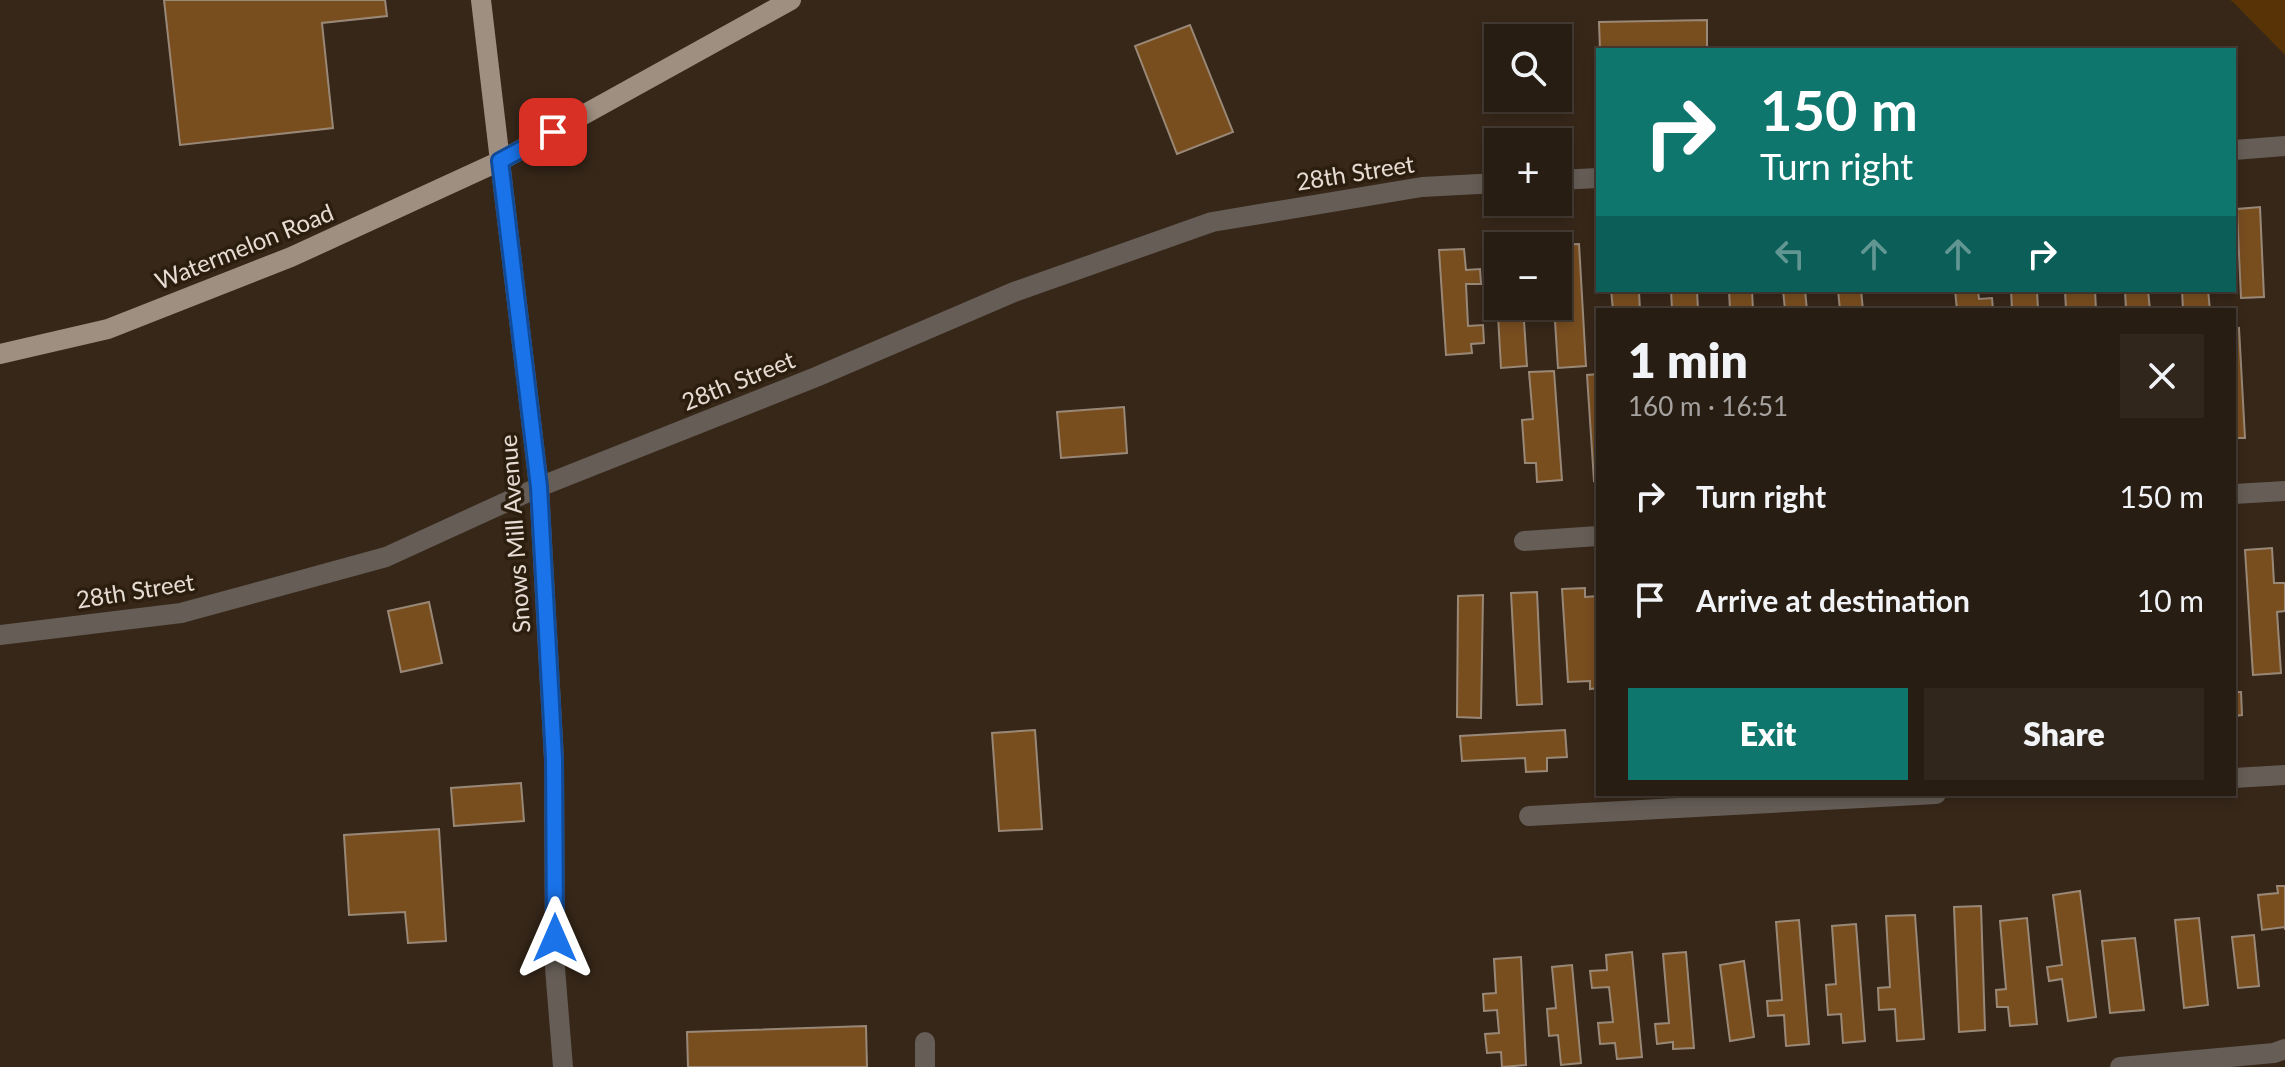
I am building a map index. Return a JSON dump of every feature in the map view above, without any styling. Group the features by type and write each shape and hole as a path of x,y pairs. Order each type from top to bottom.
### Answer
{"main road":[{"name":"Snows Mill Avenue","path":"481,0 500,161"},
{"name":"Watermelon Road","path":"0,354 108,329 291,257 500,161 791,0"}],"street":[{"path":"2236,150 2285,146"},
{"name":"Snows Mill Avenue","path":"500,161 539,487 554,759 555,968 563,1067"},
{"path":"1572,179 1596,178"},
{"name":"28th Street","path":"0,635 181,613 386,557 539,487 816,377 1014,292 1212,222 1422,187 1484,184"},
{"path":"2236,494 2285,491"},
{"path":"1524,541 1596,536"},
{"path":"2236,778 2285,775"},
{"path":"1529,816 1899,796"},
{"path":"925,1042 925,1067"},
{"path":"2120,1067 2274,1053 2285,1049"}],"shaded area":[{"path":"2230,0 2285,0 2285,55 2233,2"}],"building":[{"path":"164,0 385,0 387,16 322,23 333,128 180,145"},
{"path":"1707,20 1707,48 1600,48 1599,22"},
{"path":"1190,25 1233,132 1177,154 1135,46"},
{"path":"2260,207 2264,297 2241,298 2237,209"},
{"path":"1572,244 1579,244 1586,366 1558,368 1555,320 1572,320"},
{"path":"1464,249 1466,270 1480,269 1481,284 1466,284 1468,326 1483,325 1484,343 1471,344 1472,353 1446,355 1439,250"},
{"path":"1611,292 1639,292 1640,308 1613,308"},
{"path":"1671,292 1697,292 1698,308 1672,308"},
{"path":"1729,292 1752,292 1753,308 1730,308"},
{"path":"1783,292 1805,292 1807,308 1785,308"},
{"path":"1838,292 1861,292 1863,308 1840,308"},
{"path":"1955,292 1978,292 1979,299 1992,298 1993,308 1957,308"},
{"path":"2011,292 2037,292 2038,308 2012,308"},
{"path":"2065,292 2095,292 2096,308 2066,308"},
{"path":"2125,292 2148,292 2150,308 2126,308"},
{"path":"2182,292 2208,292 2210,308 2183,308"},
{"path":"1498,320 1524,320 1527,366 1501,368"},
{"path":"2239,328 2245,438 2236,438 2236,329"},
{"path":"1554,371 1562,480 1537,482 1536,463 1525,463 1522,420 1533,419 1529,372"},
{"path":"1596,374 1594,481 1587,375"},
{"path":"1124,407 1127,453 1061,458 1057,412"},
{"path":"2272,548 2274,583 2285,583 2285,611 2277,612 2281,673 2253,675 2245,550"},
{"path":"1585,588 1585,597 1596,596 1596,688 1590,689 1590,681 1568,682 1562,589"},
{"path":"1537,592 1542,704 1517,705 1511,593"},
{"path":"1483,595 1481,718 1457,717 1458,596"},
{"path":"429,602 442,663 401,672 388,611"},
{"path":"2236,692 2241,692 2242,715 2236,716"},
{"path":"1035,730 1042,829 999,831 992,733"},
{"path":"1565,730 1567,757 1547,758 1547,771 1526,772 1525,758 1462,761 1460,736"},
{"path":"521,783 524,821 454,826 451,788"},
{"path":"439,829 446,941 408,943 405,912 349,915 344,835"},
{"path":"2277,886 2285,886 2285,927 2262,930 2258,895 2278,893"},
{"path":"2080,891 2096,1017 2068,1021 2062,979 2049,981 2047,967 2062,965 2053,895"},
{"path":"1981,906 1985,1030 1959,1032 1954,907"},
{"path":"1915,915 1924,1039 1897,1041 1895,1009 1879,1010 1878,988 1890,987 1886,916"},
{"path":"2027,918 2037,1024 2010,1026 2008,1007 1997,1007 1996,990 2006,989 2000,921"},
{"path":"2199,918 2208,1005 2184,1008 2175,920"},
{"path":"1799,920 1809,1044 1786,1046 1784,1015 1768,1016 1767,1001 1782,1000 1776,922"},
{"path":"1856,924 1865,1041 1843,1043 1841,1014 1828,1015 1826,985 1836,984 1832,926"},
{"path":"2254,935 2259,986 2238,988 2232,937"},
{"path":"2135,938 2144,1010 2110,1013 2102,941"},
{"path":"1632,952 1642,1057 1617,1059 1615,1043 1600,1044 1598,1023 1613,1022 1609,987 1592,988 1590,971 1607,970 1606,955"},
{"path":"1686,952 1694,1048 1673,1049 1673,1042 1657,1044 1655,1024 1669,1023 1663,954"},
{"path":"1521,957 1526,1065 1502,1067 1501,1052 1487,1053 1485,1034 1499,1033 1497,1010 1484,1011 1483,994 1496,993 1494,959"},
{"path":"1744,961 1754,1037 1730,1041 1720,965"},
{"path":"1572,965 1581,1063 1561,1065 1558,1035 1549,1036 1547,1009 1556,1008 1552,967"},
{"path":"866,1026 867,1067 688,1067 687,1032"}],"route":[{"path":"553,132 500,161 539,487 554,759 555,938"}]}
